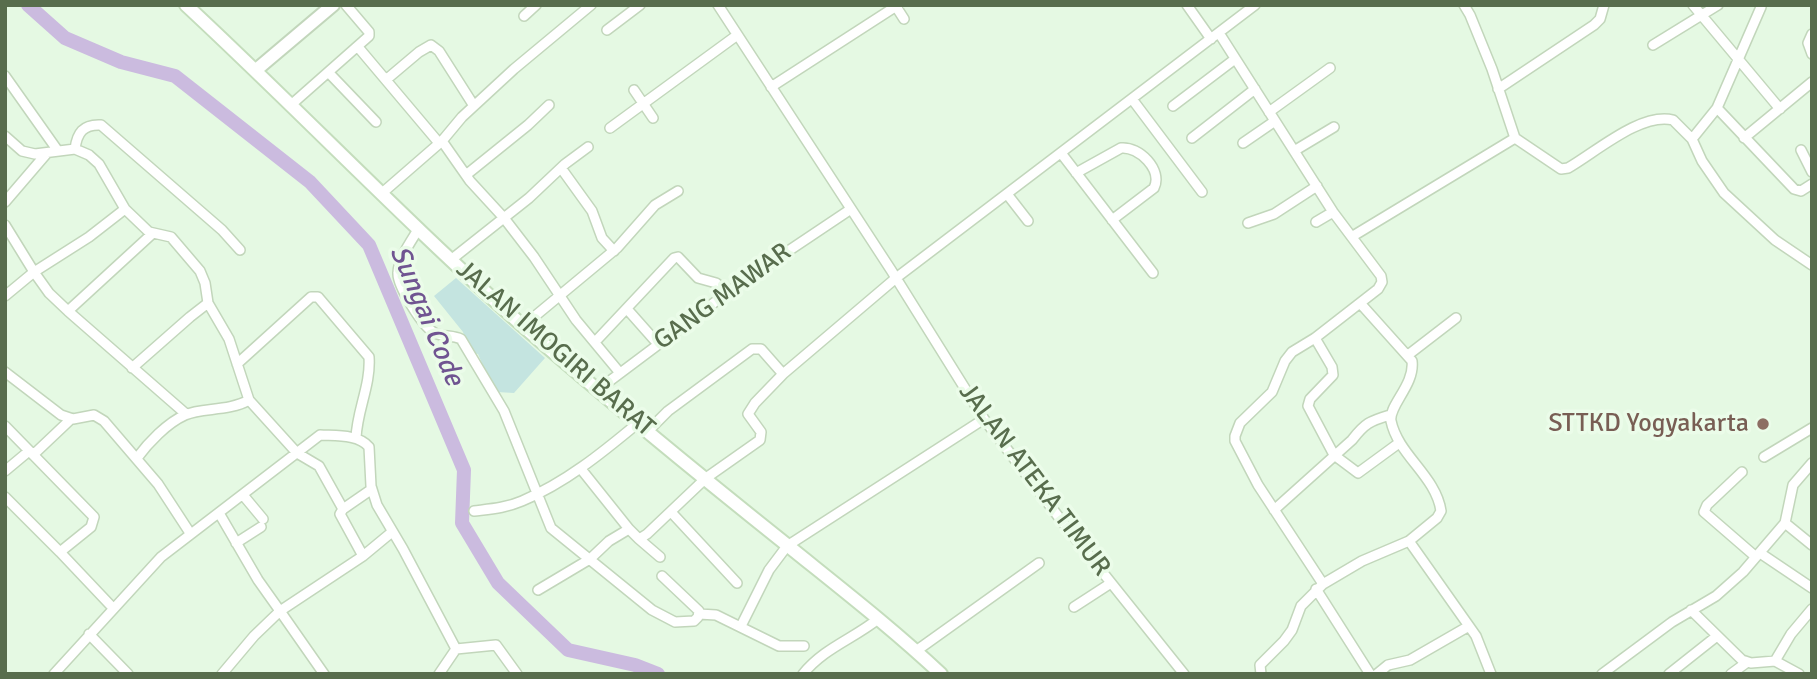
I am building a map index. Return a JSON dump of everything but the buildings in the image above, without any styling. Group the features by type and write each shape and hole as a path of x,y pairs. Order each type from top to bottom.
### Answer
{"main road":[{"name":"JALAN IMOGIRI BARAT","path":"187,5 292,104 381,194 523,326 941,674"},
{"path":"256,70 333,5"}],"street":[{"path":"292,104 358,47 369,33 346,5"},
{"path":"524,16 536,5"},
{"path":"381,194 440,142 474,106 563,26 591,5"},
{"path":"607,30 640,5"},
{"name":"JALAN ATEKA TIMUR","path":"718,5 896,278 984,419 1184,674"},
{"path":"1187,5 1236,59 1333,212 1381,276 1382,282 1378,289 1315,338 1292,352 1285,361 1272,393 1240,423 1235,436 1235,441 1258,485 1370,674"},
{"path":"639,539 655,528 706,478 760,440 761,432 748,414 783,374 896,278 1255,5"},
{"path":"1464,5 1516,138 1561,169 1568,168 1614,139 1655,118 1673,120 1692,139 1702,161 1724,193 1775,240 1812,265"},
{"path":"1498,89 1541,63 1594,25 1600,19 1604,5"},
{"path":"1693,5 1780,109"},
{"path":"1653,45 1718,5"},
{"path":"771,88 897,6 904,19"},
{"path":"1692,139 1717,108 1761,7"},
{"path":"1812,34 1808,43 1812,54"},
{"path":"610,128 736,36"},
{"path":"387,79 419,52 431,46 439,51 474,106"},
{"path":"358,47 504,218 560,297 620,373"},
{"path":"1173,106 1236,59"},
{"path":"1269,112 1330,68"},
{"path":"330,72 376,122"},
{"path":"5,76 58,151"},
{"path":"1744,138 1812,82"},
{"path":"1192,138 1255,89"},
{"path":"634,90 653,118"},
{"path":"1132,99 1202,192"},
{"path":"467,175 549,105"},
{"path":"1717,108 1794,189 1801,191 1812,184"},
{"path":"1244,143 1275,121"},
{"path":"75,149 76,136 82,130 101,125 222,230 240,250"},
{"path":"1294,151 1334,127"},
{"path":"5,136 22,151 35,154 75,149 89,155 99,164 125,209 146,230 171,237 200,271 208,303 229,339 249,400 297,453 319,466 343,509 341,518 363,556"},
{"path":"1353,236 1516,138"},
{"path":"452,259 588,147"},
{"path":"1076,173 1121,148 1135,149 1155,170 1157,181 1154,188 1112,220"},
{"path":"1801,150 1812,172"},
{"path":"5,202 47,153"},
{"path":"1061,153 1153,273"},
{"path":"561,168 592,211 602,238 614,251"},
{"path":"1248,223 1274,214 1317,186"},
{"path":"523,326 614,251 655,205 677,191"},
{"path":"1007,194 1028,222"},
{"path":"5,296 34,272 80,243 125,209"},
{"name":"GANG MAWAR","path":"599,389 727,292 851,209"},
{"path":"1316,222 1333,212"},
{"path":"5,225 50,293 186,414"},
{"path":"419,228 399,266 399,280 421,321 429,330 461,339 470,351 503,411 551,528 666,619 689,622 694,621 699,614"},
{"path":"68,311 153,233"},
{"path":"595,342 665,266 677,257 698,278 716,283 727,292"},
{"path":"237,364 298,307 311,297 318,297 369,357 366,390 356,427 356,438"},
{"path":"132,368 208,303"},
{"path":"1275,510 1366,424 1390,415 1409,382 1413,368 1409,355 1360,303"},
{"path":"627,309 658,344"},
{"path":"1409,355 1456,318"},
{"path":"1315,338 1332,367 1333,375 1310,399 1308,407 1335,455 1358,473 1399,443"},
{"path":"474,511 522,501 581,468 668,411 752,349 761,349 783,374"},
{"path":"5,372 61,415 71,419"},
{"path":"136,458 146,446 186,414 228,408 249,400"},
{"path":"5,471 71,419 94,415 99,417 158,484 190,533"},
{"path":"1261,674 1260,665 1284,641 1301,607 1320,587 1362,561 1409,541 1437,518 1441,511 1436,495 1399,443 1390,415"},
{"path":"741,626 769,570 788,546 984,419"},
{"path":"5,426 94,517 91,527 60,551"},
{"path":"1764,457 1812,428"},
{"path":"54,674 162,557 320,435 356,438 369,447 372,489 377,505 456,649"},
{"path":"1602,674 1645,640 1716,596 1743,572 1785,523 1793,485 1812,463"},
{"path":"581,468 629,529 660,557"},
{"path":"1742,472 1707,505 1704,512 1758,555 1812,588"},
{"path":"343,509 372,489"},
{"path":"236,543 262,523 243,495"},
{"path":"5,497 113,608"},
{"path":"671,512 737,583"},
{"path":"219,513 258,580 324,674"},
{"path":"1785,523 1812,545"},
{"path":"538,590 590,559 609,541 629,529"},
{"path":"222,674 254,636 280,611 363,556 392,532"},
{"path":"1409,541 1476,636 1491,674"},
{"path":"916,651 1039,563"},
{"path":"662,576 689,600 699,614"},
{"path":"1074,607 1111,583"},
{"path":"1774,661 1791,634 1812,609"},
{"path":"1691,611 1746,663"},
{"path":"699,614 716,615 779,646 804,646"},
{"path":"803,674 819,656 862,632 878,619"},
{"path":"1377,674 1388,665 1407,661 1469,626"},
{"path":"89,634 128,674"},
{"path":"1669,674 1717,636"},
{"path":"456,649 496,645 517,674"},
{"path":"439,674 456,649"},
{"path":"1731,674 1746,663 1774,661 1799,674"}],"shaded area":[{"path":"456,278 545,358 514,393 497,392 492,387 478,354 469,352 463,332 434,296"}],"waterway":[{"name":"Sungai Code","path":"28,5 65,38 121,62 175,76 310,182 369,245 464,470 462,523 498,583 568,650 635,665 658,674"}],"place":[{"name":"STTKD Yogyakarta","path":"1763,424"}]}
